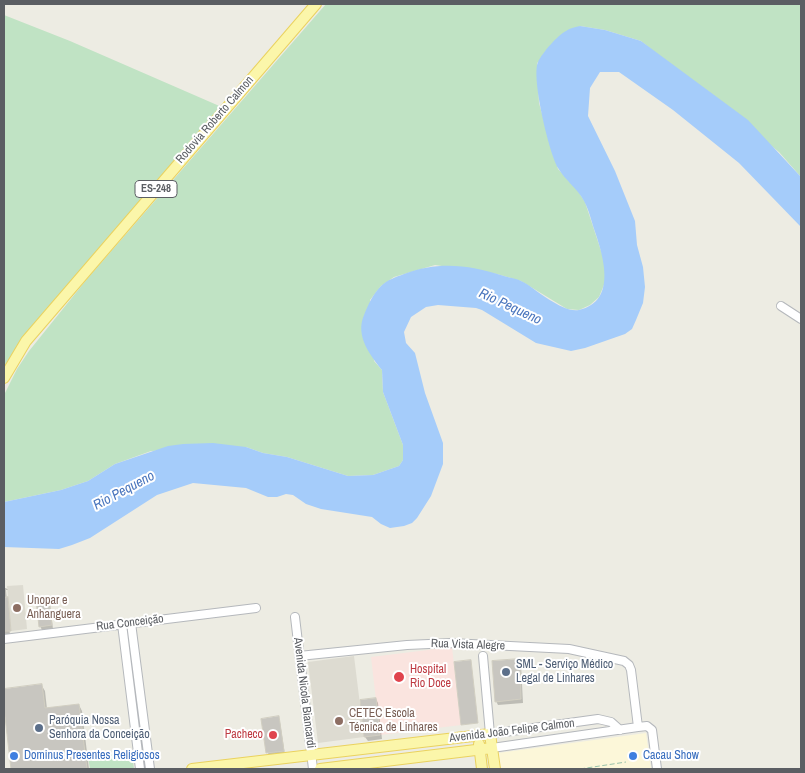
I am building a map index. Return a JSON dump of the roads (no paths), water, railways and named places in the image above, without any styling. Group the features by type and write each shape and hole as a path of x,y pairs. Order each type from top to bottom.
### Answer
{"main road":[{"name":"Rodovia Roberto Calmon","path":"4,378 26,341 313,4"},
{"name":"Avenida João Felipe Calmon","path":"192,769 490,734"},
{"path":"490,734 495,769"},
{"path":"478,735 482,769"},
{"name":"Avenida João Felipe Calmon","path":"320,769 492,748"}],"street":[{"path":"781,306 801,319"},
{"name":"Rua Conceição","path":"4,639 256,608"},
{"name":"Avenida Nicola Biancardi","path":"295,617 313,769"},
{"path":"131,623 150,769"},
{"path":"122,624 140,769"},
{"name":"Rua Vista Alegre","path":"299,656 407,644 451,643 569,649 624,661 629,665 638,727"},
{"path":"483,656 490,734"},
{"name":"Avenida João Felipe Calmon","path":"490,734 598,720 611,722 620,730"},
{"path":"638,727 647,726 652,730 657,769"},
{"name":"Avenida João Felipe Calmon","path":"492,748 638,727"}],"water":[{"name":"Rio Pequeno","path":"580,26 605,30 641,41 748,120 801,177 801,227 739,163 673,110 619,72 600,72 590,88 588,116 615,171 635,221 637,245 643,267 645,287 643,303 636,320 632,329 625,334 571,351 536,343 476,308 438,305 426,307 411,317 404,332 406,343 415,353 425,393 443,443 443,464 431,496 412,523 390,528 372,517 321,509 306,504 293,495 286,494 268,497 246,488 193,483 157,495 90,538 72,545 59,549 4,547 4,502 61,490 88,481 115,464 168,446 213,443 246,447 263,453 287,457 348,476 373,475 399,466 403,460 403,445 383,392 382,370 365,345 361,330 364,315 373,296 389,280 429,267 466,267 520,280 551,301 566,308 579,310 591,305 599,297 603,287 604,276 601,251 586,204 554,160 542,115 536,70 543,54 562,33"}],"place":[{"name":"Unopar e Anhanguera","path":"17,608"},
{"name":"SML - Serviço Médico Legal de Linhares","path":"506,672"},
{"name":"Hospital Rio Doce","path":"399,677"},
{"name":"CETEC Escola Técnica de Linhares","path":"339,721"},
{"name":"Paróquia Nossa Senhora da Conceição","path":"39,728"},
{"name":"Pacheco","path":"273,735"},
{"name":"Dominus Presentes Religiosos","path":"14,756"},
{"name":"Cacau Show","path":"633,756"}]}
